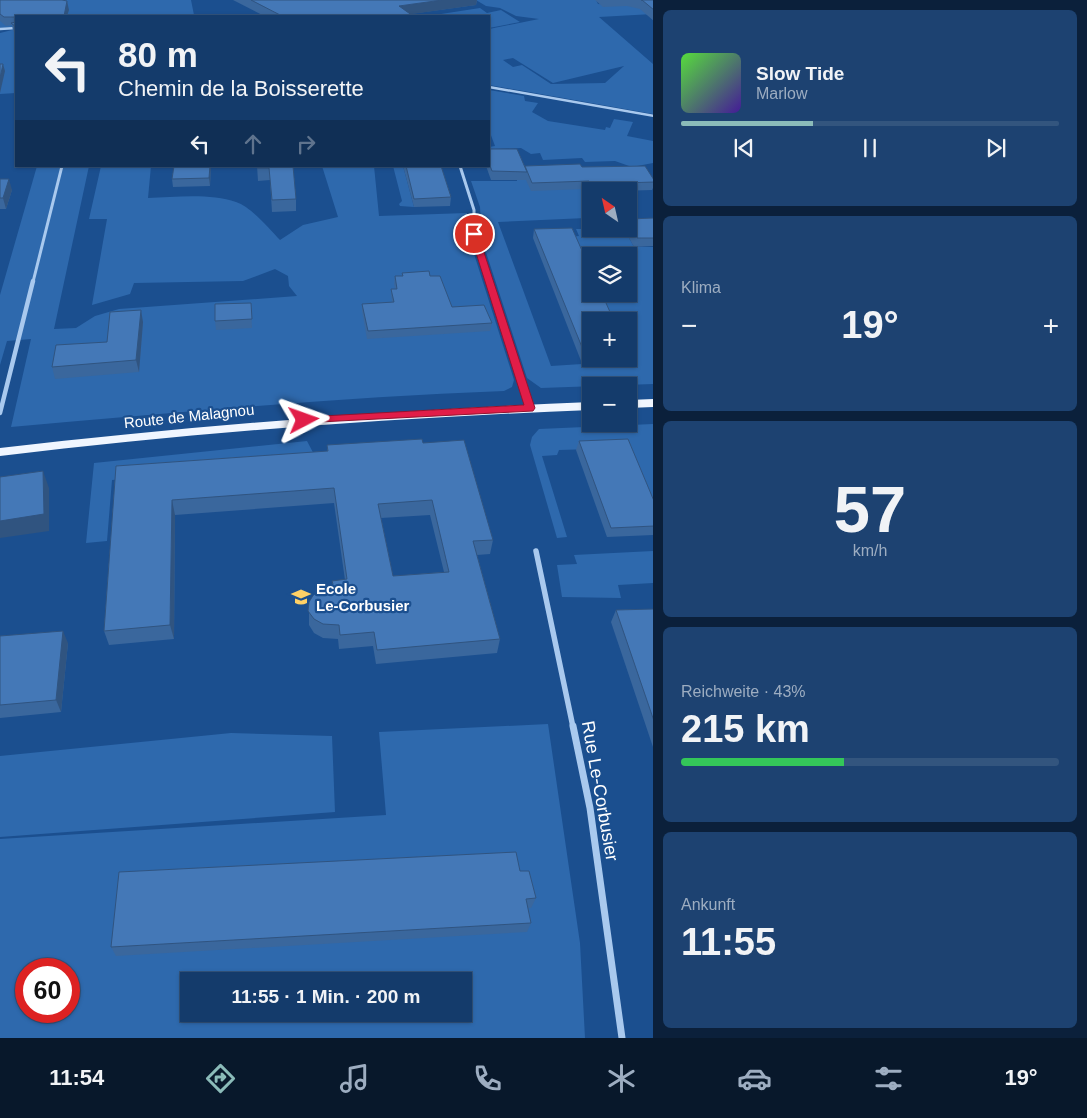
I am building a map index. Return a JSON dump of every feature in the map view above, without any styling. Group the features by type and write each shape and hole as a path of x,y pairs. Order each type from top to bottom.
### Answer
{"main road":[{"path":"637,404 653,403"},
{"name":"Route de Malagnou","path":"0,452 250,424 376,415 582,406"}],"street":[{"path":"0,29 15,28"},
{"path":"490,87 653,116"},
{"path":"0,412 62,167"},
{"path":"460,167 474,210 474,234 530,408"},
{"name":"Rue Le-Corbusier","path":"536,551 590,808 622,1038"}],"shaded area":[{"path":"52,0 191,0 194,15 15,15 15,27 0,28 0,18"},
{"path":"476,0 596,0 598,4 644,6 653,14 599,17 653,64 653,114 490,85 490,29 539,19 516,16 500,8 486,6","holes":["513,58 553,83 624,66 605,83 551,84 522,65 513,67 503,60"]},
{"path":"480,8 487,13 501,10 520,22 490,28 490,15 441,14"},
{"path":"15,30 15,93 0,94 0,33"},
{"path":"490,90 524,96 525,101 538,103 532,112 548,121 605,130 606,127 610,128 614,119 633,122 627,136 653,141 653,163 632,167 615,161 585,162 582,158 543,160 540,153 531,154 521,148 490,149 490,147 495,146 490,133"},
{"path":"37,167 89,167 54,329 76,328 95,316 119,309 297,296 289,286 288,276 275,269 243,281 134,283 130,294 92,305 107,219 89,219 101,167 151,167 148,198 181,196 216,197 236,202 254,213 280,240 303,225 338,217 322,167 374,167 379,216 467,213 468,235 514,380 512,387 504,391 319,401 11,427 31,339 7,341 0,365 0,295"},
{"path":"393,167 403,167 414,207 400,206 399,204 402,201"},
{"path":"525,178 582,188 582,218 498,222 551,366 582,364 582,367 637,367 637,312 604,312 599,302 637,302 637,247 653,247 653,384 637,385 637,377 582,377 582,387 541,388 527,378 482,240 480,207 471,181 517,181 517,179"},
{"path":"576,229 582,229 582,238 629,238 634,247 582,247 582,264 570,237 579,236"},
{"path":"653,424 653,519 625,448 559,450 557,455 542,456 567,537 557,538 530,445 532,437 539,429 582,427 582,432 637,432 637,425"},
{"path":"307,441 318,462 112,480 107,541 86,543 94,463"},
{"path":"653,551 653,583 618,585 621,598 562,597 557,565 577,564 574,555"},
{"path":"548,724 580,943 585,1038 0,1038 0,839 386,815 379,732"},
{"path":"231,733 332,736 335,812 0,837 0,756"}],"building":[{"path":"0,0 67,1 64,15 15,15 15,17 4,17 0,14"},
{"path":"251,0 442,0 399,6 412,15 280,15"},
{"path":"642,0 653,0 653,9"},
{"path":"0,64 3,64 0,78"},
{"path":"490,149 517,149 527,172 492,171 490,166"},
{"path":"580,164 582,167 645,166 653,178 653,182 589,181 532,183 525,166"},
{"path":"174,167 210,167 209,178 172,179"},
{"path":"293,167 296,199 272,200 269,168 257,168"},
{"path":"406,167 441,167 451,197 414,199"},
{"path":"0,179 9,179 3,198 0,198"},
{"path":"653,218 653,238 638,238 638,219"},
{"path":"572,228 582,251 582,302 606,302 610,312 582,312 582,347 534,229"},
{"path":"429,271 430,276 440,276 452,307 484,305 492,323 368,331 362,304 394,302 391,289 397,289 395,276 403,276 402,273"},
{"path":"251,303 252,319 215,321 215,304"},
{"path":"141,310 136,360 52,367 56,345 107,342 110,312"},
{"path":"422,439 423,443 464,440 493,540 473,541 500,639 377,650 374,632 340,635 339,625 323,624 314,619 308,611 309,602 314,594 333,584 332,581 347,579 334,488 172,500 170,625 104,631 116,466 328,451 327,445","holes":["432,500 449,572 393,576 378,504"]},
{"path":"628,439 653,499 653,526 611,528 579,441"},
{"path":"43,471 44,514 0,521 0,477"},
{"path":"653,609 653,718 616,610"},
{"path":"63,631 56,700 0,705 0,636"},
{"path":"516,852 520,871 529,871 536,898 526,899 531,923 111,947 119,872"}],"place":[{"name":"Ecole Le-Corbusier","path":"301,597"}],"route":[{"path":"304,420 530,408 474,234"}]}
